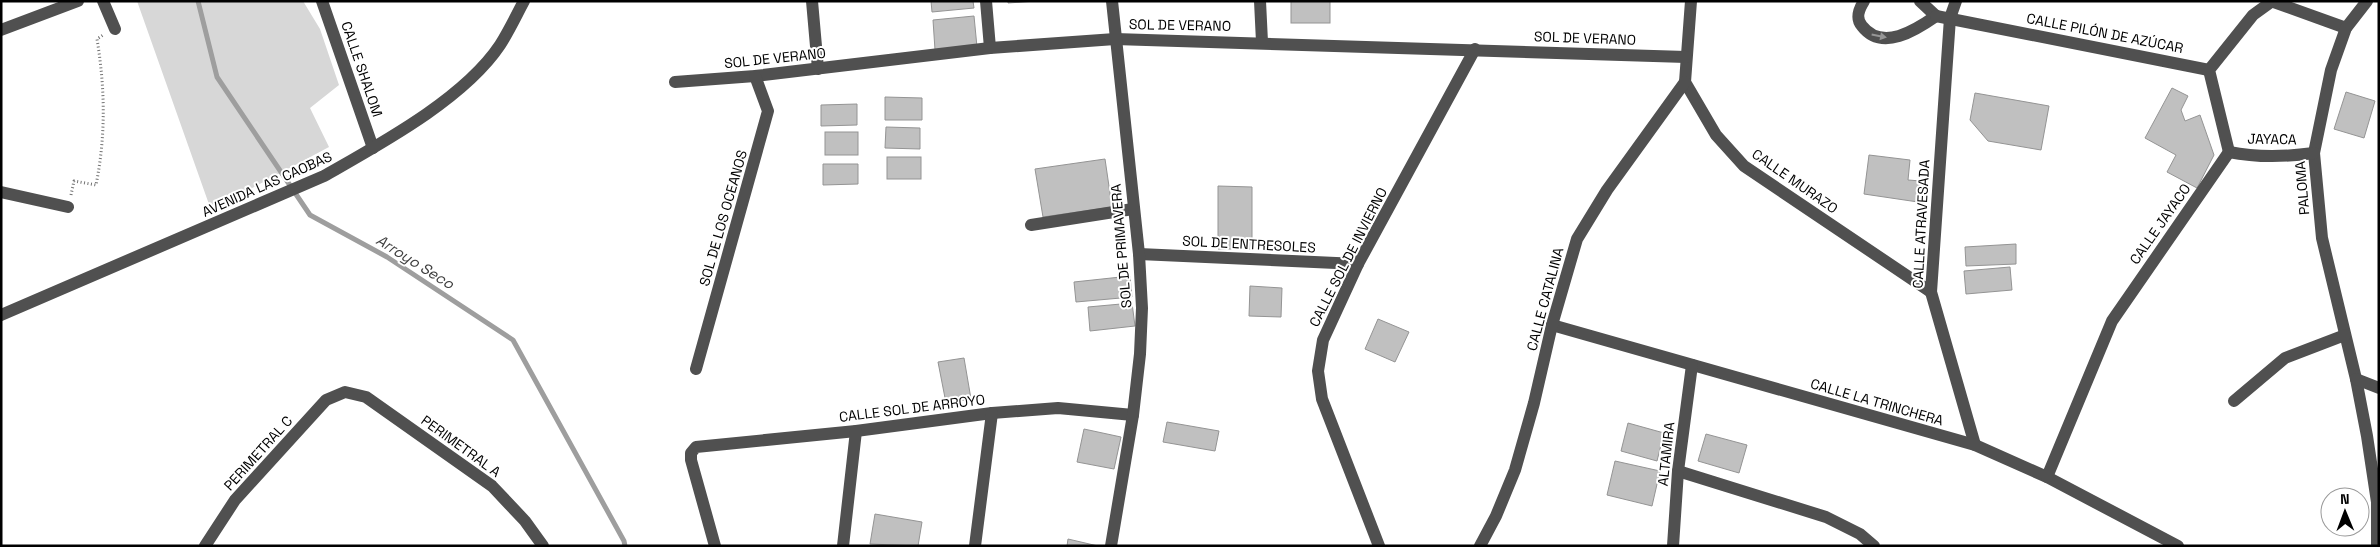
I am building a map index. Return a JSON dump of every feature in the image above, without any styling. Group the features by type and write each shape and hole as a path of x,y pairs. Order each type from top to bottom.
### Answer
{"street":[{"path":"1,30 78,1"},
{"path":"103,1 115,29"},
{"name":"CALLE SHALOM","path":"322,1 373,148"},
{"name":"AVENIDA LAS CAOBAS","path":"1,315 275,198 324,176 373,148 422,117 468,80 500,46 524,1"},
{"path":"812,1 818,69"},
{"path":"986,1 990,48"},
{"name":"SOL DE PRIMAVERA","path":"1111,546 1133,415 1140,354 1142,308 1139,254 1112,1"},
{"path":"1260,1 1262,42"},
{"path":"1685,82 1691,1"},
{"path":"1864,1 1858,11 1858,22 1866,32 1876,37 1893,37 1914,31 1936,16 1920,1"},
{"name":"CALLE ATRAVESADA","path":"1956,1 1950,18 1930,292 1974,444"},
{"path":"2229,152 2209,70 2253,15 2271,1 2346,28"},
{"name":"PALOMA","path":"2367,1 2346,28 2331,70 2314,153 2322,238 2356,379 2377,502 2377,546"},
{"name":"CALLE PILÓN DE AZÚCAR","path":"1936,16 2209,70"},
{"name":"SOL DE VERANO","path":"675,82 755,76 990,48 1115,39 1262,42 1686,57"},
{"name":"CALLE SOL DE INVIERNO","path":"1379,546 1322,399 1318,371 1323,340 1358,264 1475,49"},
{"name":"SOL DE LOS OCEANOS","path":"696,369 768,111 755,76"},
{"name":"CALLE MURAZO","path":"1685,82 1716,135 1744,166 1930,292"},
{"name":"CALLE CATALINA","path":"1480,546 1496,516 1515,470 1534,403 1552,325 1578,239 1607,190 1685,82"},
{"name":"JAYACA","path":"2229,152 2254,157 2314,153"},
{"name":"CALLE JAYACO","path":"2048,478 2112,321 2229,152"},
{"path":"1,192 68,208"},
{"path":"1031,225 1133,209"},
{"name":"SOL DE ENTRESOLES","path":"1139,254 1358,264"},
{"name":"CALLE LA TRINCHERA","path":"1552,325 1974,444 2048,478 2178,546"},
{"path":"2234,401 2285,358 2345,335"},
{"name":"ALTAMIRA","path":"1673,546 1678,472 1692,365"},
{"path":"2356,379 2379,388"},
{"name":"PERIMETRAL C","path":"205,546 235,500 326,400 345,392"},
{"name":"PERIMETRAL A","path":"345,392 366,397 492,486 525,521 543,546"},
{"name":"CALLE SOL DE ARROYO","path":"715,546 691,460 691,453 696,447 856,431 992,413 1058,408 1133,415"},
{"path":"975,546 992,413"},
{"path":"839,545 856,431"},
{"path":"1678,472 1826,517 1860,534 1874,546"}],"path":[{"path":"68,208 74,181 96,185 103,152 104,110 103,76 97,39 115,29"}],"shaded area":[{"path":"137,1 303,1 320,29 339,85 310,108 329,147 211,210"}],"building":[{"path":"931,1 973,1 974,8 932,12"},
{"path":"1008,1 1036,1 1008,3"},
{"path":"1291,1 1330,1 1330,23 1291,23"},
{"path":"974,16 977,47 935,50 933,20"},
{"path":"2172,88 2188,96 2181,110 2185,121 2200,115 2214,155 2197,188 2167,172 2176,155 2145,138"},
{"path":"2346,92 2375,101 2364,138 2334,129"},
{"path":"1975,93 2049,106 2041,150 1988,141 1970,120"},
{"path":"885,97 922,98 922,120 885,120"},
{"path":"857,104 857,125 821,126 821,105"},
{"path":"886,127 920,128 920,149 885,148"},
{"path":"825,132 858,132 858,155 825,155"},
{"path":"1869,155 1910,160 1908,180 1921,181 1918,202 1864,194"},
{"path":"887,157 921,157 921,179 887,179"},
{"path":"1105,159 1112,207 1043,217 1035,169"},
{"path":"823,164 858,164 858,184 823,185"},
{"path":"1218,186 1252,187 1252,249 1218,249"},
{"path":"2016,244 2016,264 1966,266 1965,247"},
{"path":"2010,267 2012,290 1966,294 1964,271"},
{"path":"1130,276 1132,297 1076,302 1074,282"},
{"path":"1250,286 1282,288 1281,317 1249,316"},
{"path":"1132,303 1135,326 1090,331 1088,307"},
{"path":"1378,319 1409,332 1395,362 1365,349"},
{"path":"964,358 971,399 946,403 938,362"},
{"path":"1167,422 1219,431 1215,451 1163,442"},
{"path":"1628,423 1664,433 1657,461 1621,451"},
{"path":"1084,429 1121,437 1114,469 1077,462"},
{"path":"1706,434 1747,445 1739,473 1698,461"},
{"path":"1615,461 1660,471 1652,506 1607,495"},
{"path":"875,514 922,522 918,546 870,544"},
{"path":"1068,539 1098,546 1067,546"}],"waterway":[{"name":"Arroyo Seco","path":"198,1 217,77 310,215 387,257 513,340 624,541 625,546"}]}
